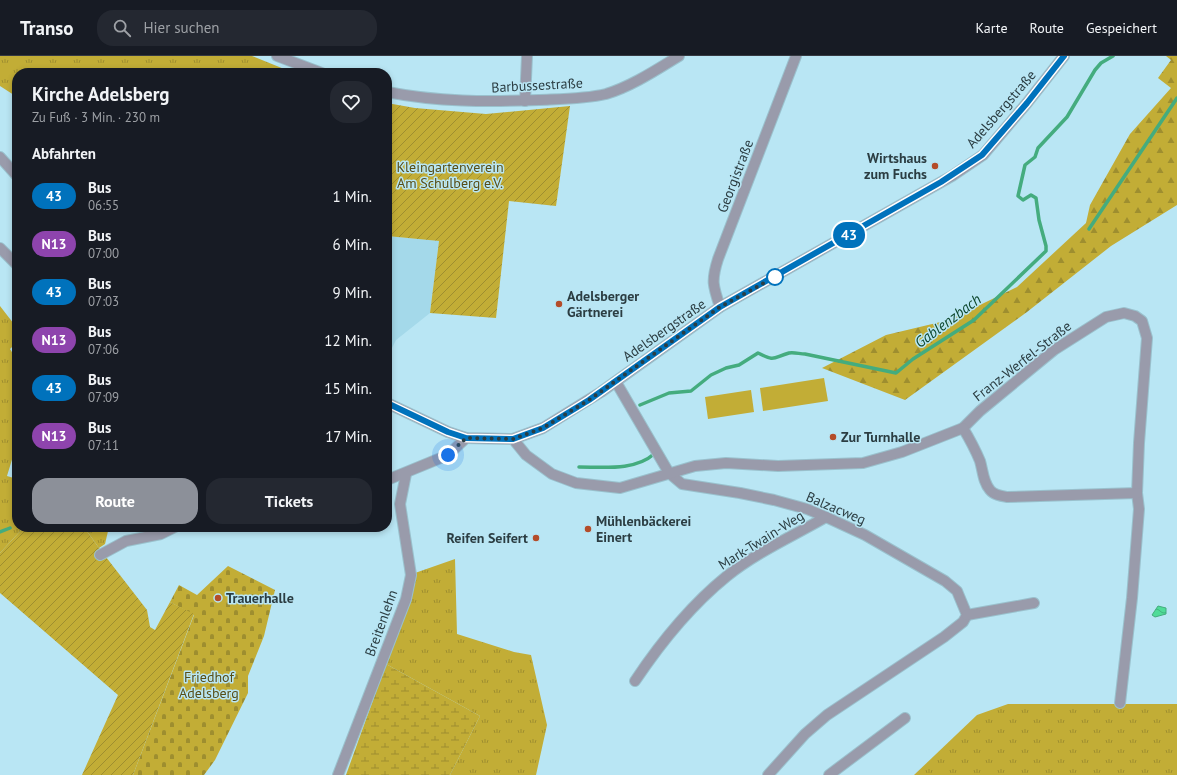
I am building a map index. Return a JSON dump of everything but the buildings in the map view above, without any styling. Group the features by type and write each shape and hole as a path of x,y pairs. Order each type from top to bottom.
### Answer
{"street":[{"path":"277,56 309,68"},
{"path":"525,101 527,56"},
{"name":"Barbussestraße","path":"392,93 451,101 506,102 572,99 606,94 628,86 679,56"},
{"name":"Georgistraße","path":"720,307 713,290 713,274 796,56"},
{"name":"Adelsbergstraße","path":"392,405 448,432 466,438 513,439 543,428 578,408 720,307 936,185 982,155 1027,103 1064,56"},
{"path":"0,157 12,170"},
{"path":"0,248 12,261"},
{"name":"Franz-Werfel-Straße","path":"669,473 695,466 726,464 778,466 862,463 902,452 963,428 980,410 1054,350 1074,336 1106,317 1116,314 1132,315 1142,321 1147,338 1137,493 1139,510 1132,598 1120,703"},
{"name":"Balzacweg","path":"616,382 669,473 682,484 774,500 807,509 826,517 864,535 945,581 957,591 966,615"},
{"path":"963,428 971,440 980,462 987,486 993,493 999,496 1137,493"},
{"path":"392,478 406,474 448,455 466,438"},
{"path":"513,439 526,455 544,469 560,478 576,483 620,488 640,484 669,473"},
{"name":"Breitenlehn","path":"338,775 406,600 411,575 400,504 406,474"},
{"name":"Mark-Twain-Weg","path":"635,682 659,646 689,611 727,576 750,560 826,517"},
{"path":"100,555 126,541 165,532"},
{"path":"774,773 805,734 827,715 944,637 963,622 966,615 1034,603"},
{"path":"829,775 905,718"}],"shaded area":[{"path":"392,236 439,241 430,313 396,340 392,348"}],"green space":[{"path":"0,56 252,56 282,68 12,68 12,94 0,86"},
{"path":"1166,56 1177,56 1177,205 1111,246 1027,312 905,400 822,368 886,335 949,320 1017,287 1086,223 1090,205 1130,134 1171,88 1158,78 1171,60"},
{"name":"Kleingartenverein Am Schulberg e.V.","path":"392,104 415,108 486,114 570,106 556,206 509,201 496,318 430,313 439,241 392,236"},
{"path":"0,306 12,322 12,347 10,349 12,352 12,460 7,476 12,478 12,532 19,532 0,553"},
{"path":"824,378 828,401 763,411 760,388"},
{"path":"751,390 754,412 708,419 705,397"},
{"path":"19,532 88,532 147,610 150,627 155,630 170,602 194,614 133,775 82,775 118,695 0,593 0,553"},
{"path":"88,532 108,532 105,544 99,548"},
{"path":"455,559 457,634 514,652 531,655 547,725 536,775 450,775 480,716 386,664 410,601 415,573"},
{"name":"Friedhof Adelsberg","path":"228,566 275,590 264,636 248,676 248,693 215,760 204,775 133,775 194,615 170,602 179,585 197,595"},
{"path":"386,664 480,716 450,775 346,775"},
{"path":"1008,704 1177,704 1177,775 914,775 977,715"}],"water":[{"path":"1158,606 1166,608 1166,614 1155,617 1152,615"}],"waterway":[{"name":"Gablenzbach","path":"640,405 669,393 691,391 711,375 726,368 739,365 758,353 768,358 776,358 791,353 805,354 896,373 913,359 974,320 1046,251 1036,198 1031,195 1023,200 1018,196 1025,165 1035,157 1038,148 1067,117 1095,70 1101,63 1113,56"},
{"path":"1089,229 1177,98"},
{"path":"579,467 628,466 638,463 654,454"},
{"path":"0,532 10,528"}],"bus line":[{"name":"43","path":"392,405 448,432 466,438 494,440 513,439 543,428 578,408 720,307 952,176 982,155 1027,103 1064,56"}],"place":[{"name":"Wirtshaus zum Fuchs","path":"935,166"},
{"name":"Adelsberger Gärtnerei","path":"559,304"},
{"name":"Zur Turnhalle","path":"833,437"},
{"name":"Mühlenbäckerei Einert","path":"588,529"},
{"name":"Reifen Seifert","path":"536,538"},
{"name":"Trauerhalle","path":"218,598"}],"route":[{"path":"448,455 466,438 494,440 513,439 543,428 578,408 720,307 775,277"}]}
